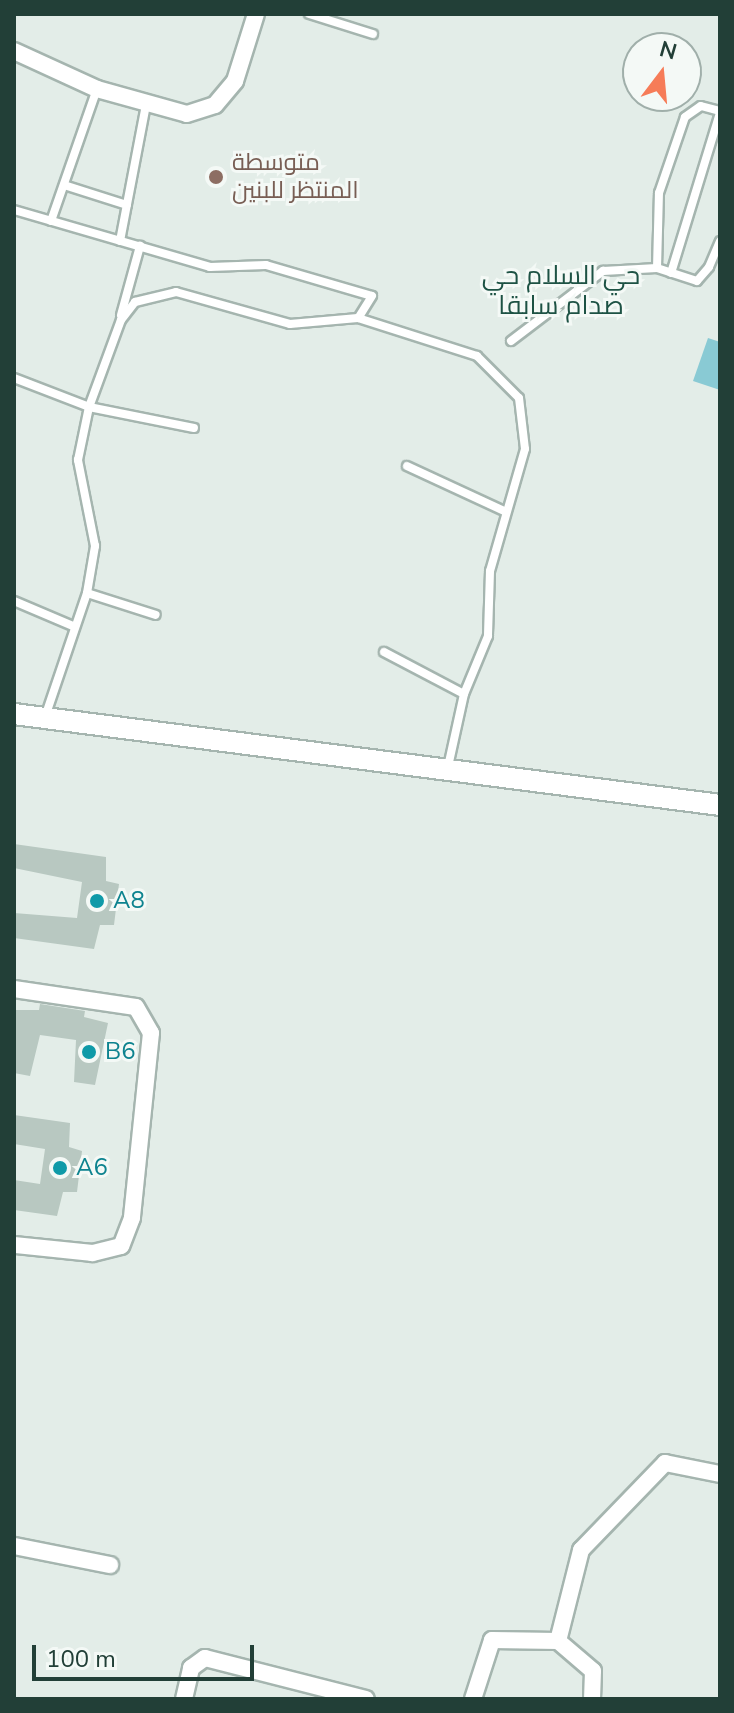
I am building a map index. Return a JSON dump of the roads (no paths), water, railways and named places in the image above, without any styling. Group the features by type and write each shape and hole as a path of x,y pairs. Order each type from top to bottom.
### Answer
{"street":[{"path":"14,51 97,89 187,114 215,105 235,81 256,14"},
{"path":"14,714 448,767 720,805"},
{"path":"14,989 136,1007 151,1033 132,1218 121,1246 92,1253 14,1245"},
{"path":"558,1641 581,1550 665,1463 720,1474"},
{"path":"14,1546 110,1565"},
{"path":"473,1699 492,1640 558,1641 593,1671 592,1699"},
{"path":"184,1699 191,1668 205,1658 366,1699"}],"lane":[{"path":"309,14 373,34"},
{"path":"51,221 97,89"},
{"path":"120,241 146,105"},
{"path":"657,268 659,193 685,117 701,106 720,112 671,273"},
{"path":"64,185 127,205"},
{"path":"14,210 210,267 266,265 372,296 358,318"},
{"path":"511,341 603,271 657,268 684,279 703,277 720,241"},
{"path":"44,718 73,626 87,593 95,546 78,460 89,407 118,327 140,246"},
{"path":"118,327 135,302 176,292 290,324 358,318 477,356 519,398 525,449 504,511 490,571 488,636 464,694 448,767"},
{"path":"14,378 89,407 194,428"},
{"path":"407,466 504,511"},
{"path":"87,593 156,615"},
{"path":"14,601 73,626"},
{"path":"384,652 464,694"}],"water":[{"path":"708,338 720,342 720,390 693,381"}],"place":[{"name":"متوسطة المنتظر للبنين","path":"216,177"},
{"name":"A8","path":"97,901"},
{"name":"B6","path":"89,1052"},
{"name":"A6","path":"60,1168"}],"district":[{"name":"حي السلام حي صدام سابقا","path":"561,291"}]}
